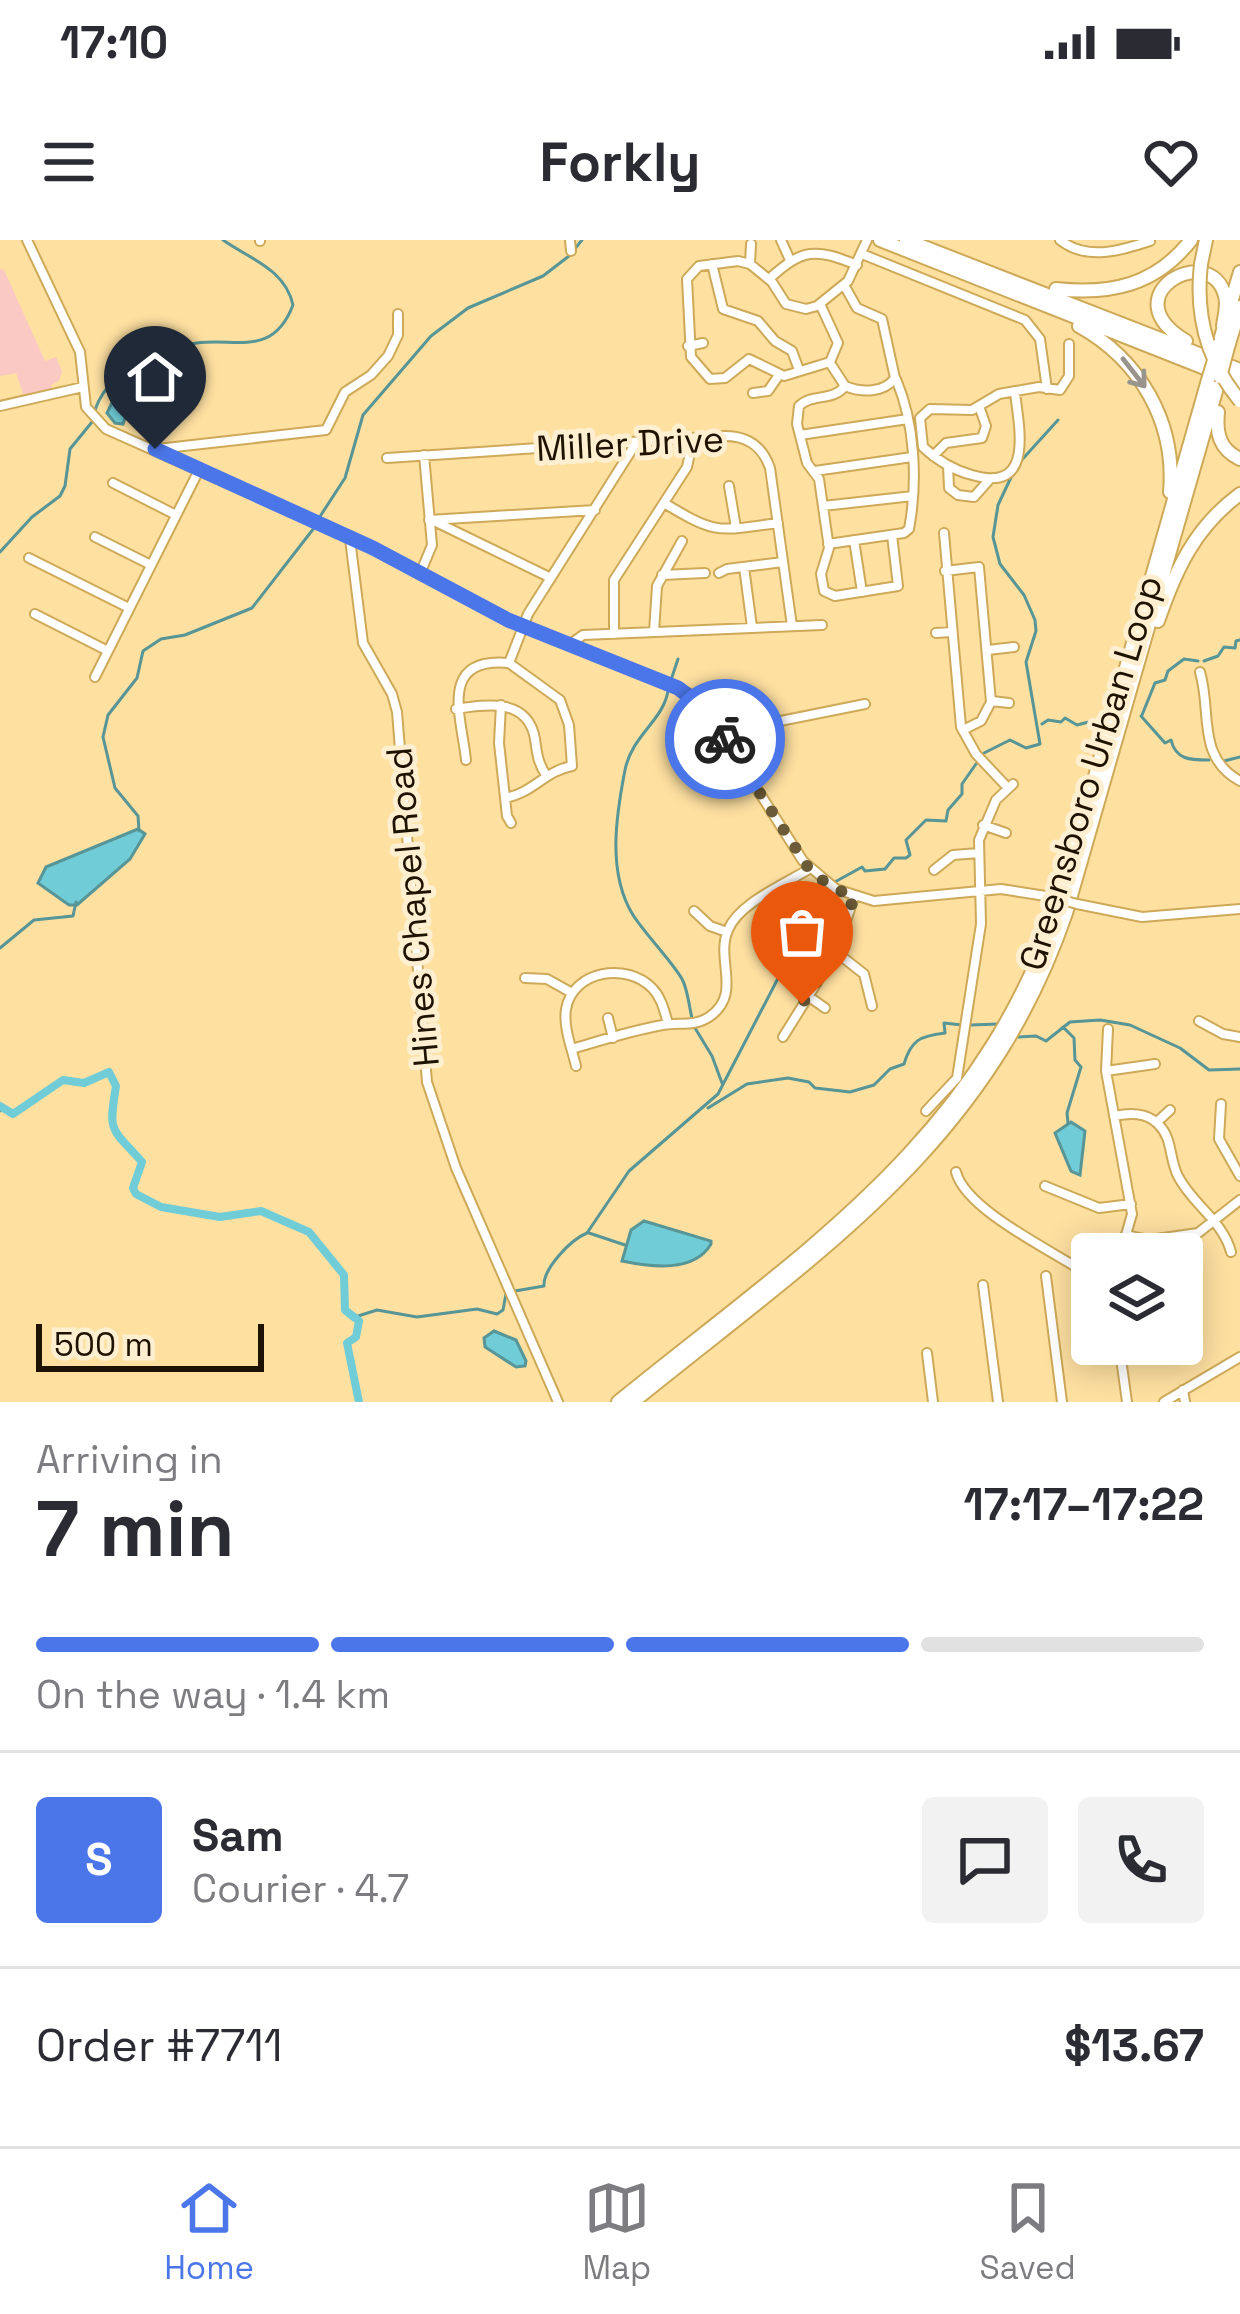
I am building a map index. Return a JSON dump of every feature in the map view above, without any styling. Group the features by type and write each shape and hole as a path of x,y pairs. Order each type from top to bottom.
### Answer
{"highway":[{"path":"880,240 1240,382"},
{"path":"906,240 1233,355"},
{"path":"924,240 1233,355"},
{"path":"1056,290 1097,292 1132,285 1169,264 1191,240"},
{"path":"1206,240 1199,302 1205,336 1217,367 1240,401"},
{"path":"1186,341 1168,329 1159,312 1160,290 1177,273 1197,270 1218,281 1226,302 1223,326"},
{"name":"Greensboro Urban Loop","path":"1233,355 1223,326 1240,272"},
{"path":"1043,304 1110,346 1148,391 1170,455 1165,531"},
{"name":"Greensboro Urban Loop","path":"618,1402 882,1185 938,1125 986,1058 1026,986 1057,910 1165,531 1217,384 1233,355 1240,307"},
{"path":"1233,355 1240,335"},
{"path":"1217,384 1220,440 1240,459"},
{"name":"Greensboro Urban Loop","path":"634,1402 876,1203 966,1105 1012,1035 1048,960 1217,384"},
{"path":"1114,746 1155,628 1218,412"},
{"path":"1155,628 1187,550 1207,523 1240,494"}],"street":[{"path":"27,240 80,352 87,410 98,423 350,538 522,626 688,693 708,712 809,869 828,885 854,897 883,901 1017,890 1142,917 1240,909"},
{"path":"781,240 790,260"},
{"path":"830,362 779,375 749,359 724,378 713,380 693,364 688,346 688,276 697,267 712,264 750,265 791,308 806,309 844,285 867,240"},
{"path":"1060,240 1079,251 1094,252 1152,244"},
{"path":"1094,240 1094,252"},
{"path":"750,265 751,244"},
{"path":"769,280 802,254 824,253 857,265"},
{"path":"862,254 1024,320 1040,339 1047,389"},
{"path":"712,264 723,309 761,323 775,341 792,351 799,370"},
{"path":"828,544 909,529 913,496 907,414 882,319 857,308 844,285"},
{"path":"820,304 838,343 830,362"},
{"path":"155,449 326,430 345,392 371,375 388,356 398,335 398,314"},
{"path":"688,346 704,343"},
{"path":"800,436 930,410 963,411 992,397 1039,387 1060,389 1069,376 1069,344"},
{"path":"830,362 845,386 861,391 883,388 895,378"},
{"path":"753,393 770,390 779,375"},
{"path":"845,386 836,395 801,402 796,414 823,506 829,557 821,574 824,591 832,596 898,586 892,535"},
{"path":"0,406 83,387"},
{"path":"922,415 923,447 933,456 947,466 996,481 1010,472 1021,447 1015,393"},
{"path":"933,456 946,443 982,438 986,426 980,406"},
{"name":"Miller Drive","path":"387,458 739,437 760,450 770,468 792,626"},
{"path":"614,634 614,580 691,460 693,439"},
{"path":"509,663 522,626 637,442"},
{"path":"420,574 432,549 424,455"},
{"path":"815,471 912,457"},
{"path":"947,466 949,488 958,494 974,497 989,480"},
{"path":"95,677 200,469"},
{"path":"113,483 176,515"},
{"path":"729,486 736,528"},
{"path":"823,506 913,496"},
{"path":"664,503 702,526 778,523"},
{"path":"429,520 595,510"},
{"path":"429,520 551,578"},
{"path":"926,1111 957,1078 978,949 983,825 996,800 1011,786 976,754 963,730 944,533"},
{"path":"95,537 151,565"},
{"name":"Hines Chapel Road","path":"350,538 365,648 397,712 424,1071 456,1168 558,1402"},
{"path":"654,632 654,601 662,575 682,541"},
{"path":"854,541 862,592"},
{"path":"29,558 129,608"},
{"path":"719,574 783,562"},
{"path":"744,567 752,627"},
{"path":"945,571 979,567 992,700 981,722 963,730"},
{"path":"662,575 705,573"},
{"path":"35,614 108,651"},
{"path":"569,644 577,636 822,625"},
{"path":"936,633 951,632"},
{"path":"988,650 1014,647"},
{"path":"466,760 457,694 466,676 484,664 509,663 560,700 568,717 572,766 546,776 522,795 505,798"},
{"path":"456,668 466,676"},
{"path":"1199,672 1210,748 1218,764 1236,779"},
{"path":"992,700 1009,703"},
{"path":"721,733 865,704"},
{"path":"456,709 501,705 528,720 546,776"},
{"path":"501,705 505,798 512,824"},
{"path":"983,825 1006,833"},
{"path":"934,870 953,855 979,853"},
{"path":"572,1048 668,1024 700,1022 715,1012 728,984 727,932 745,910 809,869"},
{"path":"784,1037 836,952 854,897"},
{"path":"694,911 710,926 727,932"},
{"path":"836,952 864,974 872,1006"},
{"path":"576,1066 565,1015 572,993 594,976 629,974 657,993 668,1024"},
{"path":"525,978 547,979 572,993"},
{"path":"808,996 826,1009"},
{"path":"608,1018 613,1038"},
{"path":"1199,1021 1223,1034 1240,1036"},
{"path":"1108,1029 1106,1071 1131,1204 1126,1233"},
{"path":"1106,1071 1155,1064"},
{"path":"1221,1104 1220,1139 1240,1176"},
{"path":"1157,1123 1170,1110"},
{"path":"1114,1116 1135,1114 1157,1123 1168,1137 1180,1180 1215,1223 1231,1252"},
{"path":"956,1172 977,1203 1071,1260"},
{"path":"1045,1186 1099,1208 1131,1204"},
{"path":"1193,1233 1215,1223 1240,1200"},
{"path":"1046,1276 1062,1402"},
{"path":"983,1285 998,1402"},
{"path":"927,1353 933,1402"},
{"path":"1164,1402 1240,1357"},
{"path":"1122,1365 1127,1402"},
{"path":"1183,1390 1185,1402"}],"shaded area":[{"path":"0,269 45,361 56,357 62,371 59,381 51,385 53,390 24,396 16,373 0,376"}],"water":[{"path":"146,372 153,383 133,394 123,424 115,423 107,413 116,394"},
{"path":"138,829 145,834 130,859 77,905 69,905 38,883 46,867"},
{"path":"1071,1122 1085,1131 1080,1175 1071,1171 1055,1133"},
{"path":"644,1221 711,1244 683,1264 622,1261 631,1230"},
{"path":"494,1331 516,1340 525,1366 516,1367 485,1347 484,1338"}],"waterway":[{"path":"94,414 109,386 149,357 197,343 265,339 285,321 293,305 282,282 223,240"},
{"path":"319,518 345,478 363,415 431,336 468,308 543,276 582,240"},
{"path":"1019,463 1058,420"},
{"path":"0,552 32,517 60,496 70,449 92,422"},
{"path":"984,753 1010,740 1026,748 1040,744 1026,662 1035,620 1024,595 1000,564 993,537 998,505 1014,471"},
{"path":"139,831 138,816 115,788 103,737 108,715 137,678 143,651 161,639 185,635 252,608 314,528"},
{"path":"1204,661 1218,656 1224,647 1235,648 1240,640"},
{"path":"671,680 678,659"},
{"path":"1142,715 1155,683 1165,680 1168,671 1184,659 1198,661"},
{"path":"668,691 625,770 617,863 625,899 683,981 692,1018"},
{"path":"1141,716 1165,743 1171,740 1180,755 1209,760"},
{"path":"1042,724 1065,718 1077,725 1100,719"},
{"path":"1224,761 1240,757"},
{"path":"833,883 862,867 865,871 885,869 894,858 910,855 906,840 926,820 946,821 976,764"},
{"path":"515,1291 544,1286 553,1264 587,1233 629,1171 718,1094 788,959 788,946 799,924 788,905 790,899 826,894"},
{"path":"0,948 34,920 73,916 76,902"},
{"path":"1018,1037 1046,1041 1070,1022 1100,1020 1130,1025 1180,1048 1209,1070 1240,1069"},
{"path":"708,1108 747,1084 788,1078 815,1088 850,1092 874,1085 890,1069 904,1064 918,1041 945,1033 944,1023 962,1025"},
{"path":"971,1025 998,1024"},
{"path":"1063,1027 1074,1038 1075,1060 1081,1067 1068,1123"},
{"path":"695,1028 722,1083"},
{"path":"0,1106 13,1114 63,1080 84,1083 109,1072 116,1086 114,1129 142,1162 133,1188 136,1194 161,1207 220,1217 261,1211 309,1232 344,1275 345,1310 359,1321 356,1337 347,1343 359,1402"},
{"path":"589,1233 625,1245"},
{"path":"355,1317 377,1310 417,1317 477,1309 497,1314 503,1310 506,1294"}],"way so far":[{"path":"725,739 809,869 854,897 836,952 802,1004"}],"route":[{"path":"155,449 373,548 508,620 678,688 708,712 725,739"}]}
